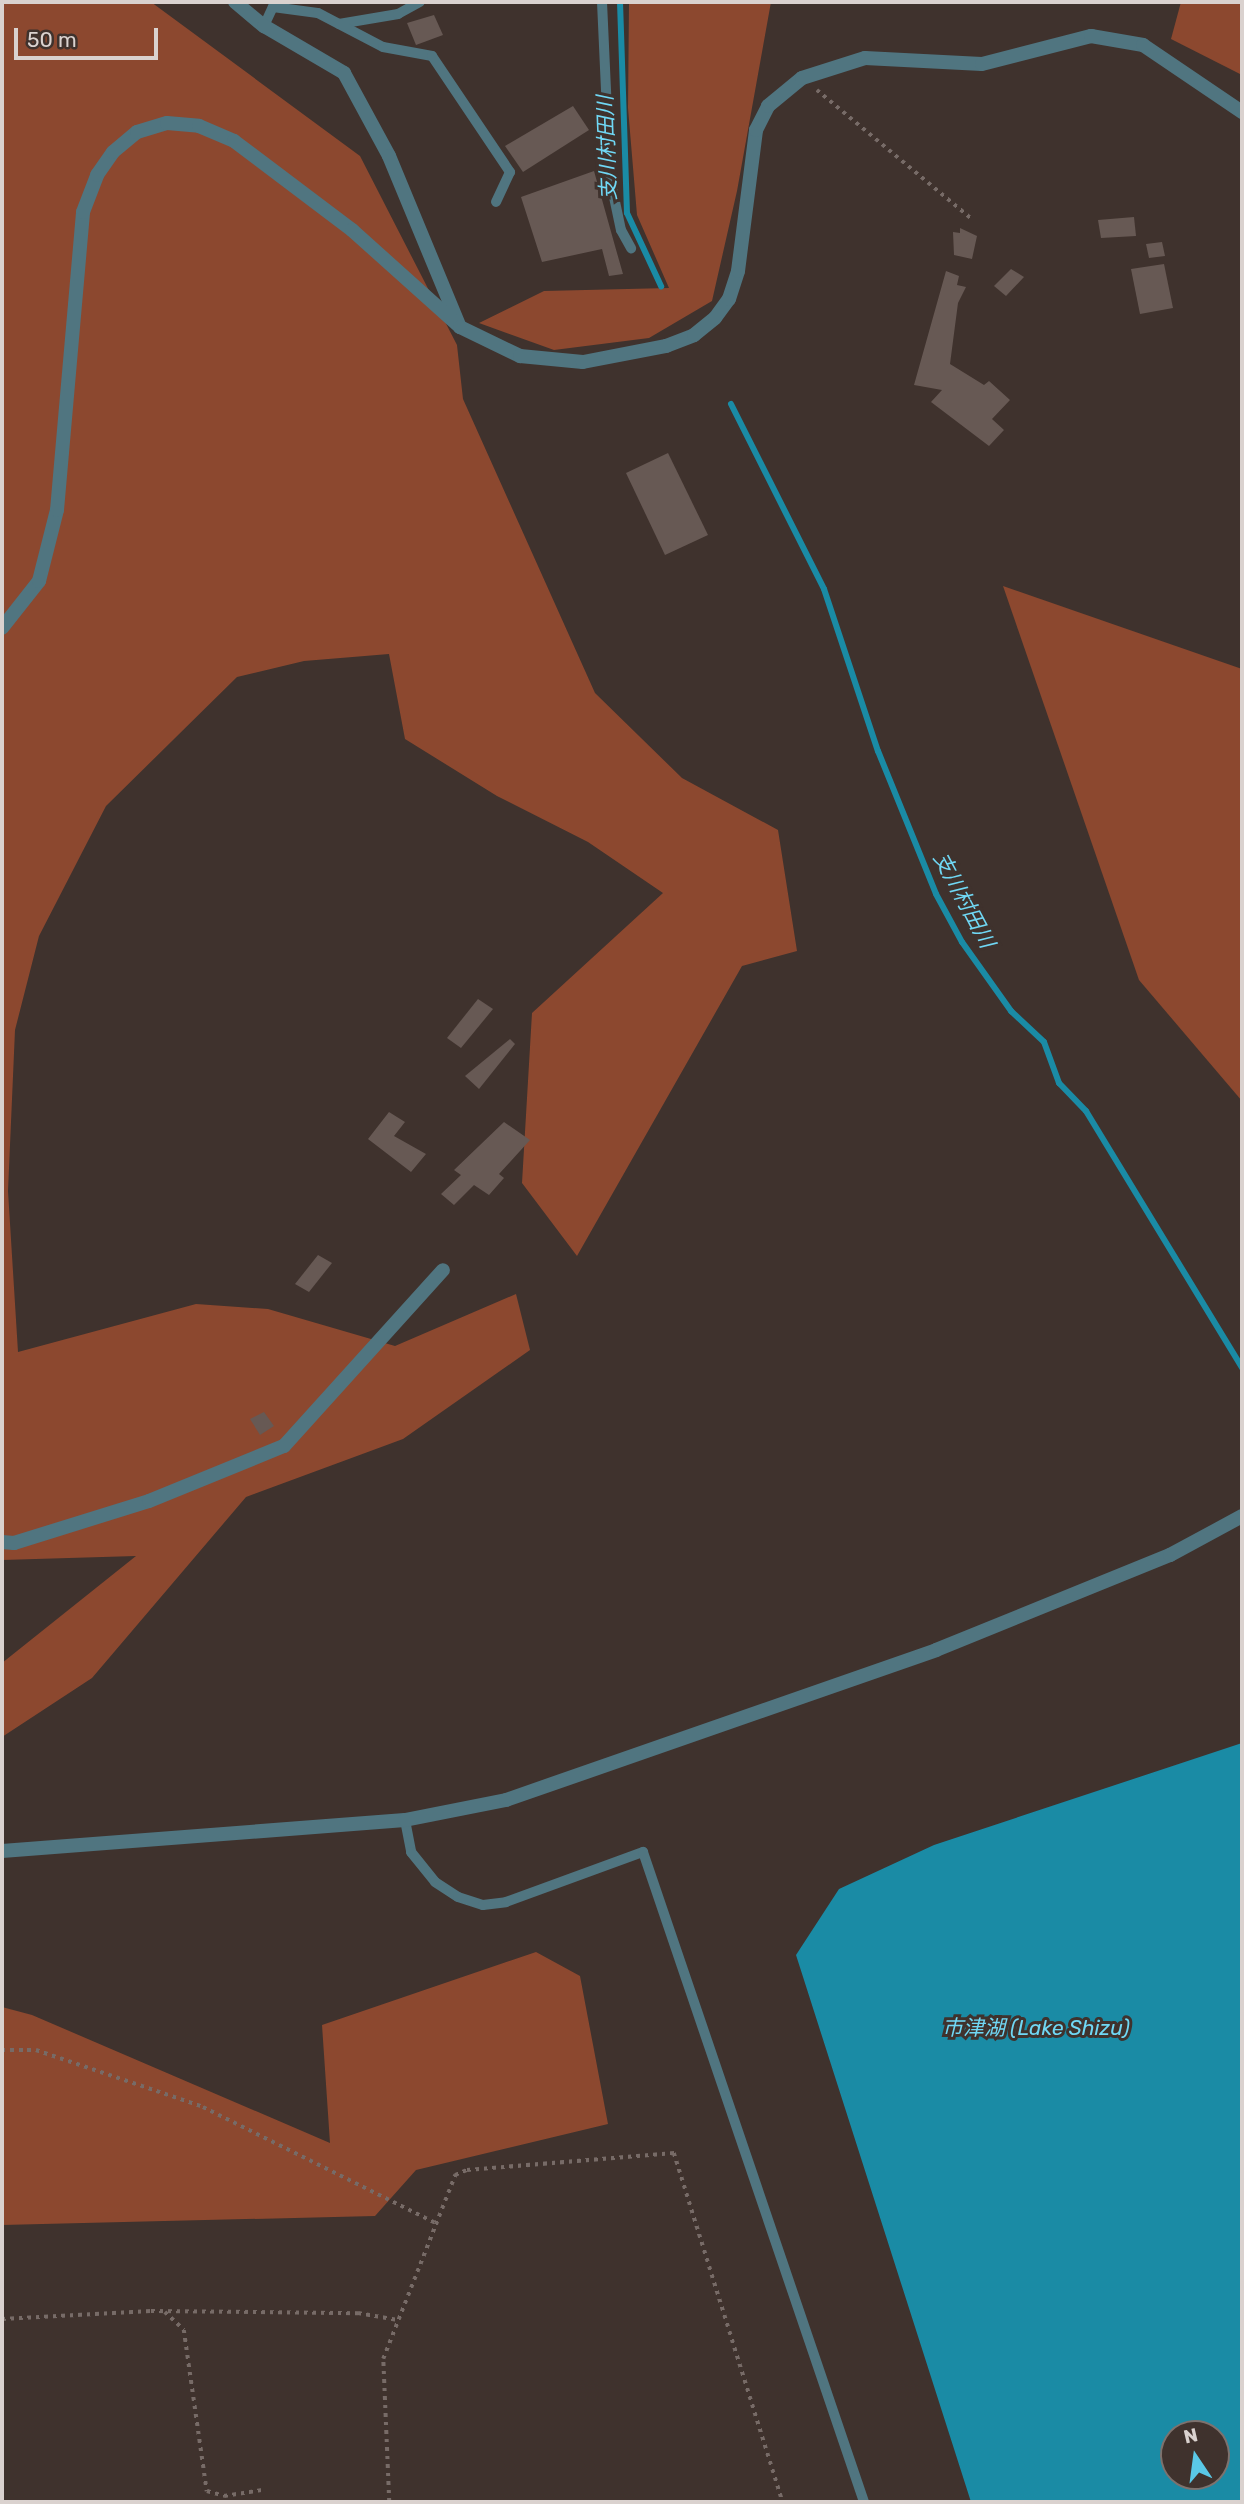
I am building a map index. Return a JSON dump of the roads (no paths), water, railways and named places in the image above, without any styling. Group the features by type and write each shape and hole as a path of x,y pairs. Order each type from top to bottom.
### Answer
{"street":[{"path":"236,2 264,26 344,74 389,156 460,327"},
{"path":"2,628 39,581 57,510 83,212 97,175 113,152 137,132 167,123 188,125 234,141 362,239 460,327 520,356 554,362 583,362 666,346 694,335 729,299 746,232 756,130 768,106 802,78 865,58 982,64 1091,36 1143,45 1242,112"},
{"path":"2,1542 14,1543 149,1501 284,1446 443,1270"},
{"path":"2,1851 405,1820 506,1800 936,1650 1170,1555 1242,1517"}],"lane":[{"path":"339,24 398,14 421,2"},
{"path":"602,2 610,178 621,230 631,248"},
{"path":"264,26 273,7 318,12 383,47 432,56 510,172 496,202"},
{"path":"405,1820 411,1852 435,1882 458,1897 483,1905 506,1902 643,1852 864,2502"}],"water":[{"name":"市津湖 (Lake Shizu)","path":"1242,1743 1242,2502 971,2502 796,1955 839,1889 934,1845"}],"waterway":[{"name":"支川村田川","path":"620,2 627,213 661,286"},
{"name":"支川村田川","path":"731,404 824,589 878,751 936,894 962,942 1011,1011 1044,1042 1059,1083 1086,1111 1242,1368"}]}
